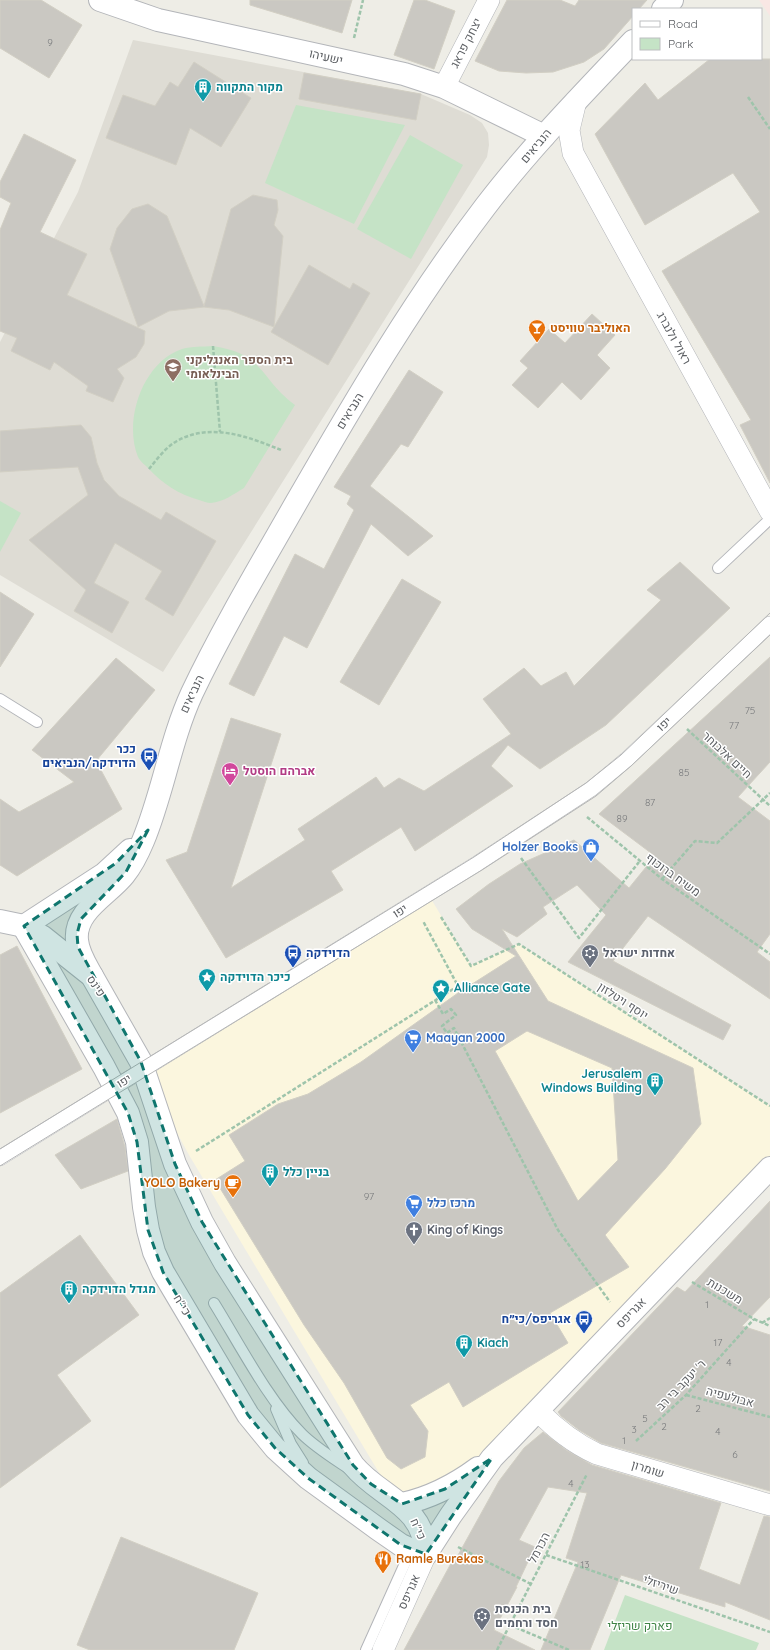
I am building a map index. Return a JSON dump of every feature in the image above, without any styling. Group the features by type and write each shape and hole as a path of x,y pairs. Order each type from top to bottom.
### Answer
{"street":[{"name":"ישעיהו","path":"100,0 158,20 404,74 444,87 544,136"},
{"name":"יצחק פראג","path":"444,87 489,0"},
{"path":"664,8 672,0"},
{"name":"הנביאים","path":"92,976 78,947 77,940 79,926 91,907 115,885 126,872 138,852 148,830 181,719 214,649 337,431 429,286 486,207 544,136 632,42"},
{"name":"ראול ולנברג","path":"576,101 571,116 569,130 570,143 579,166 770,511"},
{"name":"ראול ולנברג","path":"544,136 569,154 579,166"},
{"name":"יפו","path":"0,1158 510,843 591,790 626,760 770,624"},
{"name":"הנביאים","path":"24,926 104,874 130,850 148,830"},
{"name":"פינס","path":"0,921 24,926 56,947 92,976 134,1048 144,1069"},
{"path":"24,926 115,1086"},
{"name":"כי\"ח","path":"115,1086 133,1126 140,1163 144,1207 154,1252 163,1272 248,1415 291,1465 327,1494 394,1540 418,1552 422,1532 416,1520 402,1504 375,1487 359,1473 225,1264 202,1222 176,1164 144,1069"},
{"name":"אגריפס","path":"381,1649 418,1552 439,1532 492,1458 770,1168"},
{"name":"שומרון","path":"538,1411 563,1435 578,1446 606,1457 770,1505"},
{"name":"אגריפס","path":"402,1504 418,1500 445,1489 492,1458"}],"lane":[{"path":"718,568 770,519"},
{"path":"0,699 37,722"},
{"path":"214,1303 273,1398 303,1435 375,1487"},
{"path":"273,1398 291,1444 327,1494"}],"path":[{"path":"348,62 363,0"},
{"path":"748,97 770,129"},
{"path":"213,346 220,432"},
{"path":"149,469 164,451 177,441 200,432 220,432 242,435 281,450"},
{"name":"חיים אלבוחר","path":"673,716 770,806"},
{"path":"662,879 695,842 718,843 764,801 770,793"},
{"name":"משיח ברוכוף","path":"571,803 639,862 770,954"},
{"path":"510,843 579,938 639,862"},
{"name":"יוסף ויטלזון","path":"442,917 471,966 519,944 770,1106"},
{"path":"176,1164 458,986 422,920"},
{"path":"435,1000 443,1014 451,1009 456,1015 442,1026 447,1033 454,1028 558,1230 624,1321"},
{"name":"משכנות","path":"672,1270 754,1319 770,1326"},
{"path":"762,1323 770,1318"},
{"name":"ר' יעקב בי רב","path":"606,1457 686,1395 754,1319"},
{"name":"אבולעפיה","path":"686,1395 770,1417"},
{"name":"הכרמל","path":"497,1650 546,1555 606,1457"},
{"path":"439,1532 460,1548 530,1584"},
{"name":"שיריזלי","path":"546,1555 770,1632"},
{"path":"510,1625 568,1650"}],"highlighted area":[{"path":"148,830 126,872 81,919 77,934 78,947 141,1062 175,1164 202,1222 353,1465 371,1484 402,1504 445,1489 492,1458 426,1554 401,1545 378,1529 308,1478 275,1448 248,1415 163,1272 148,1230 137,1142 128,1113 24,926 116,863"}],"shaded area":[{"path":"759,0 770,0 770,16"},
{"name":"בית הספר האנגליקני הבינלאומי","path":"133,40 421,94 470,115 482,123 488,133 489,145 487,157 163,672 0,575 0,342 78,192"},
{"path":"428,894 471,965 519,944 770,1106 770,1168 492,1458 402,1504 384,1481 318,1371 189,1155 146,1076"}],"green space":[{"path":"296,105 405,125 354,224 265,183"},
{"path":"410,135 463,165 411,259 357,229"},
{"path":"213,346 243,355 252,361 260,368 274,386 295,405 244,488 224,499 211,503 191,498 165,484 154,474 138,457 134,442 133,426 135,410 140,394 147,379 157,366 168,356 182,349"},
{"path":"0,501 21,513 0,552"},
{"name":"פארק שריזלי","path":"625,1595 759,1643 756,1650 604,1650"}],"building":[{"path":"0,0 41,0 82,25 49,78 0,48"},
{"path":"250,0 352,0 342,33 250,5"},
{"path":"414,0 425,0 455,11 434,69 394,55"},
{"path":"507,0 560,0 575,6 579,0 647,0 640,8 632,8 632,17 604,49 584,62 553,72 526,73 499,71 475,61"},
{"path":"770,59 770,483 740,425 751,420 662,271 760,212 733,173 645,225 595,134 645,83 658,100 709,60"},
{"path":"194,62 251,98 221,147 190,128 176,165 106,138 123,95 155,106 170,82 178,87"},
{"path":"304,73 421,94 416,120 299,99"},
{"path":"24,134 76,160 40,232 87,254 67,295 145,331 144,344 136,357 117,369 124,378 113,402 86,391 88,386 54,362 50,370 11,351 17,338 0,331 0,230 11,203 0,197 0,182"},
{"path":"253,195 277,200 278,210 274,225 283,236 274,327 229,310 204,307 169,311 138,327 110,249 117,228 132,209 148,204 167,216 204,306 231,209"},
{"path":"309,265 350,289 353,283 370,293 328,365 271,332"},
{"path":"592,314 615,335 597,355 610,368 581,400 562,382 538,408 512,385 528,368 520,361 549,329 565,343"},
{"path":"409,370 443,392 408,447 401,444 370,486 433,536 408,556 371,524 307,648 284,636 254,696 229,684 295,554 324,569 354,510 347,504 351,496 334,487"},
{"path":"81,425 91,437 97,463 104,480 119,496 161,520 166,512 216,541 173,616 145,599 162,571 115,543 94,583 129,602 112,633 74,611 86,590 29,540 88,495 78,467 0,472 0,431"},
{"path":"680,562 730,608 606,725 540,769 508,745 491,766 513,786 415,851 401,827 331,871 343,890 226,958 166,860 187,852 231,718 281,734 231,888 305,840 298,829 376,777 384,788 399,778 424,791 511,734 483,699 524,668 541,686 566,672 574,686 661,600 647,590"},
{"path":"402,579 441,602 379,705 340,682"},
{"path":"0,592 34,614 0,667"},
{"name":"מרכז כלל","path":"770,657 770,762 738,797 770,821 770,934 757,952 770,962 770,999 648,916 613,961 731,1025 723,1040 568,962 606,915 577,885 543,907 547,914 517,937 502,929 548,1001 693,1068 701,1124 665,1169 605,1235 629,1267 550,1313 568,1343 463,1407 449,1382 410,1405 428,1431 425,1457 401,1469 387,1458 344,1383 304,1325 215,1180 245,1161 229,1135 278,1104 308,1094 361,1062 458,993 516,956 472,929 456,909 489,884 520,864 574,840 629,888 655,856 599,814","holes":["527,1031 612,1068 618,1160 578,1201 495,1051"]},
{"path":"116,658 155,690 96,761 122,809 17,876 0,865 0,799 19,812 74,782 32,750"},
{"path":"17,946 82,1069 0,1113 0,955"},
{"path":"117,1119 125,1147 128,1171 81,1189 55,1155"},
{"path":"770,1201 770,1297 742,1326 770,1335 770,1491 601,1443 579,1430 561,1416 558,1412 677,1287 685,1292"},
{"path":"80,1235 139,1315 57,1375 91,1421 0,1488 0,1293"},
{"path":"543,1432 566,1450 592,1465 721,1503 699,1569 740,1585 764,1516 770,1517 770,1620 725,1602 725,1607 621,1575 590,1650 541,1650 578,1562 566,1558 587,1493 548,1487 519,1540 535,1547 517,1587 494,1630 535,1650 404,1650 455,1556 457,1557 499,1481 524,1448"},
{"path":"121,1537 258,1593 234,1650 90,1650 77,1645"}],"tram line":[{"path":"0,1149 474,857 586,783 621,755 770,613"},
{"path":"0,1166 482,870 596,796 631,766 770,635"}],"place":[{"name":"מקור התקווה","path":"203,102"},
{"name":"האוליבר טוויסט","path":"537,343"},
{"name":"בית הספר האנגליקני הבינלאומי","path":"173,382"},
{"name":"ככר הדוידקה/הנביאים","path":"149,771"},
{"name":"אברהם הוסטל","path":"230,786"},
{"name":"Holzer Books","path":"591,862"},
{"name":"הדוידקה","path":"293,968"},
{"name":"אחדות ישראל","path":"590,968"},
{"name":"כיכר הדוידקה","path":"207,992"},
{"name":"Alliance Gate","path":"441,1003"},
{"name":"Maayan 2000","path":"413,1053"},
{"name":"Jerusalem Windows Building","path":"655,1096"},
{"name":"בניין כלל","path":"270,1187"},
{"name":"YOLO Bakery","path":"233,1198"},
{"name":"מרכז כלל","path":"414,1218"},
{"name":"King of Kings","path":"414,1245"},
{"name":"מגדל הדוידקה","path":"69,1304"},
{"name":"אגריפס/כי״ח","path":"584,1334"},
{"name":"Kiach","path":"464,1358"},
{"name":"Ramle Burekas","path":"383,1574"},
{"name":"בית הכנסת חסד ורחמים","path":"482,1631"}]}
